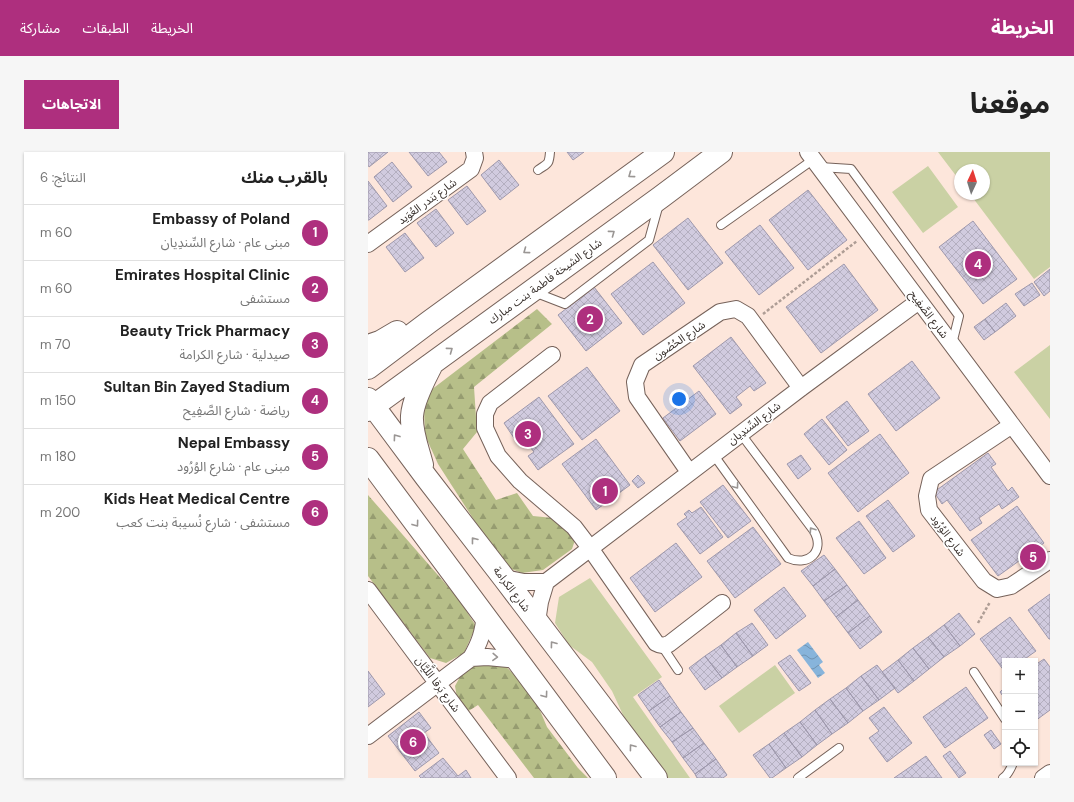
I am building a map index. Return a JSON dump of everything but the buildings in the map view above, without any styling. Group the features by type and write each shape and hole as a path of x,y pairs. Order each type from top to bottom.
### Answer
{"main road":[{"path":"368,368 663,152"},
{"name":"شارع الشيخة فاطمة بنت مبارك","path":"370,405 433,363 721,152"},
{"path":"368,346 380,342 406,326 429,322"},
{"path":"426,477 414,435 412,415 418,393 433,363"},
{"name":"شارع الكرامة","path":"370,405 656,778"},
{"path":"368,459 605,778"},
{"path":"368,483 397,497"}],"street":[{"name":"شارع بَندر العُوَيد","path":"368,244 471,169 475,158 474,152"},
{"name":"شارع الصَّفِيح","path":"814,159 1050,476"},
{"name":"شارع السِّندِيان","path":"546,582 689,472 919,301"},
{"name":"شارع الحُصُون","path":"689,472 638,398 635,382 642,365 720,312 736,309 748,316 801,388"},
{"path":"552,355 490,403 485,414 485,428 498,456 520,481 574,527 656,642 662,646 669,644 722,603"},
{"name":"شارع الوُرُود","path":"997,589 984,581 929,510 927,496 931,479 1012,425"},
{"path":"997,589 1012,586 1050,560"},
{"path":"504,578 524,582 546,582 540,602 537,622"},
{"name":"شارع بَرقا اللَّيَّان","path":"368,590 508,778"},
{"path":"368,736 471,658 479,645 483,630 484,615"},
{"path":"471,658 487,657 518,660"},
{"path":"1043,778 1050,773"}],"lane":[{"path":"538,170 549,163 550,152"},
{"path":"721,224 814,159 851,169 959,316 952,344"},
{"path":"532,291 565,304 649,240 662,196"},
{"path":"714,454 788,558 795,561 803,561 810,558 815,553 818,545 818,538 741,434"},
{"path":"662,646 678,670"},
{"path":"974,672 1002,714"},
{"path":"798,778 839,748"},
{"path":"1005,778 1012,766"}],"path":[{"path":"752,322 868,232"},
{"path":"978,623 997,589"}],"green space":[{"path":"938,152 1050,152 1050,267 1034,279 975,200 990,200 990,164 954,164 954,173"},
{"path":"928,166 958,207 923,233 892,192"},
{"path":"537,309 552,324 474,387 477,432 463,449 496,500 517,493 533,516 553,518 576,537 572,549 543,570 522,573 506,567 438,464 425,435 424,410 431,390"},
{"path":"1050,345 1050,419 1014,372"},
{"path":"368,495 458,598 476,626 464,653 446,663 430,658 368,576"},
{"path":"590,578 662,677 633,697 690,778 667,778 629,728 612,691 592,662 569,645 555,623 559,597"},
{"path":"502,663 521,681 536,701 547,727 578,768 588,778 534,778 478,705 467,712 457,698 455,686 461,675 471,666"},
{"path":"775,665 795,693 739,733 719,706"}],"water":[{"path":"808,642 823,662 819,665 825,673 818,678 797,650"}],"place":[{"name":"Sultan Bin Zayed Stadium","path":"978,264"},
{"name":"Emirates Hospital Clinic","path":"590,319"},
{"name":"Beauty Trick Pharmacy","path":"528,434"},
{"name":"Embassy of Poland","path":"605,491"},
{"name":"Nepal Embassy","path":"1033,557"},
{"name":"Kids Heat Medical Centre","path":"413,742"}]}
